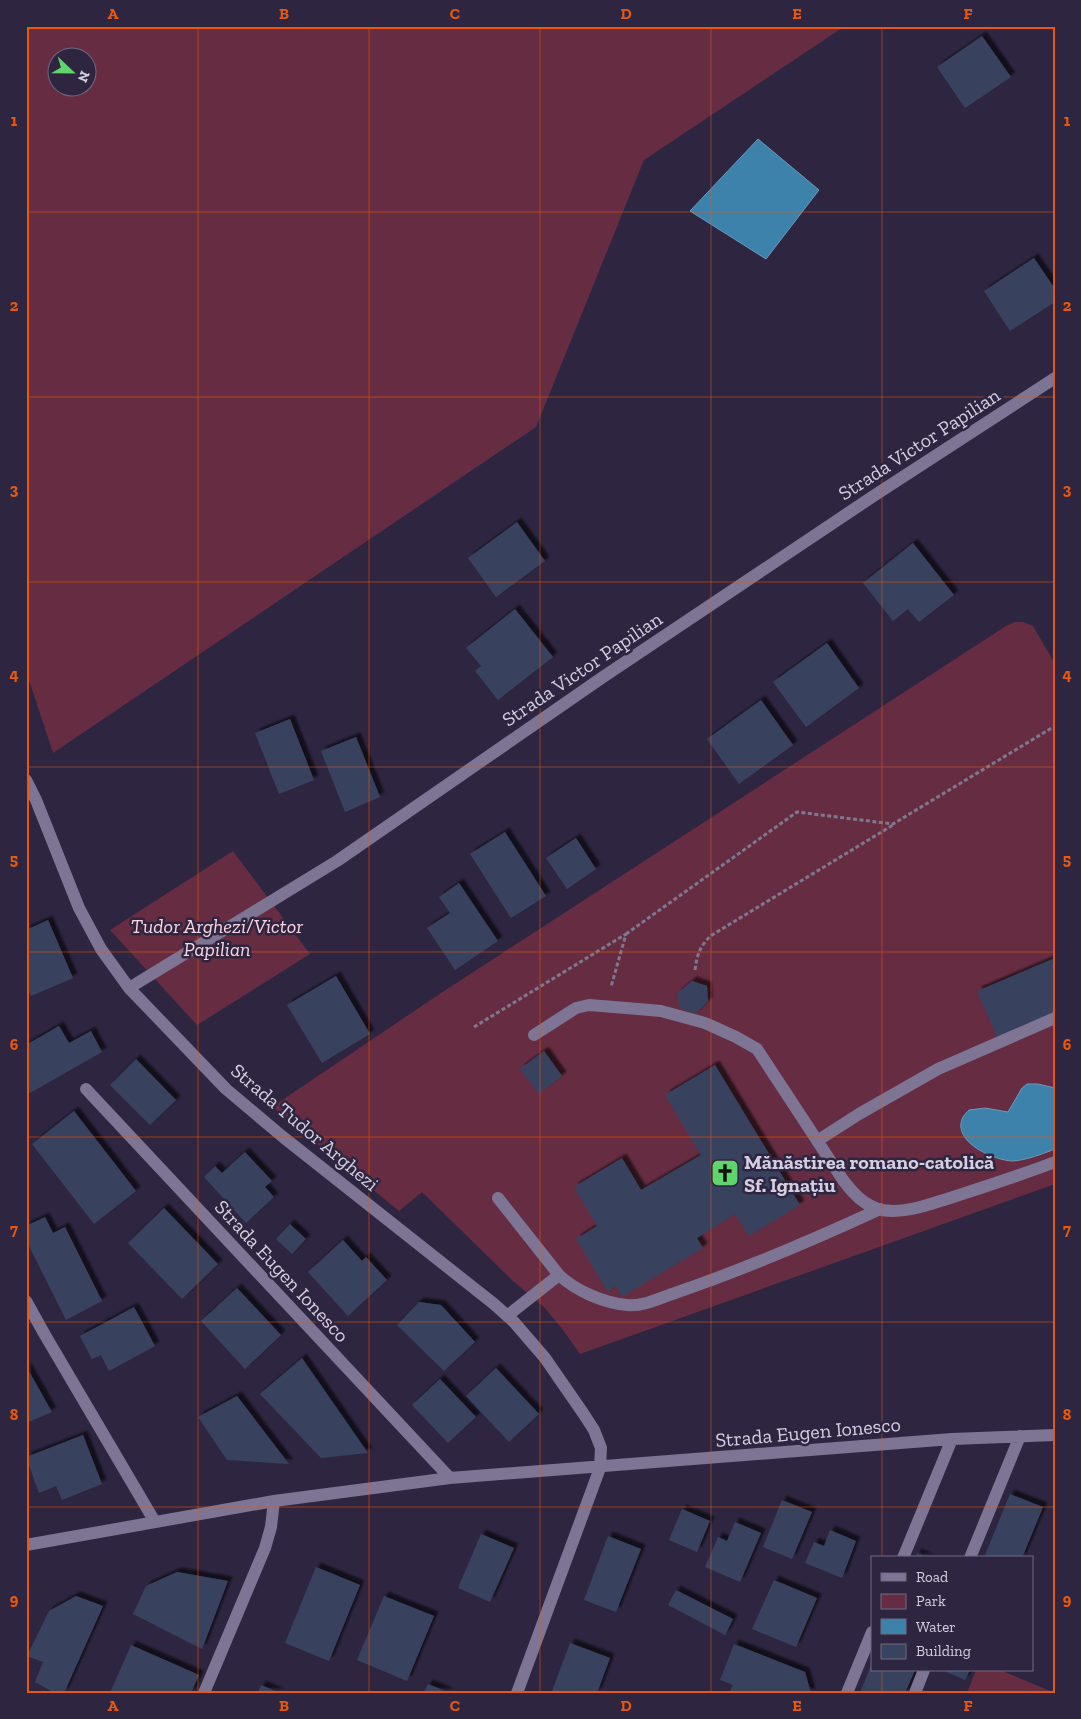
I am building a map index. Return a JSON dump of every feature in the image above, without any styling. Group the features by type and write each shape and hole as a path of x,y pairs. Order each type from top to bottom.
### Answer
{"street":[{"name":"Strada Victor Papilian","path":"129,988 337,861 619,666 875,495 1055,378"},
{"name":"Strada Tudor Arghezi","path":"26,780 36,800 79,908 101,950 129,988 226,1089 283,1137 508,1316 545,1358 594,1430 601,1448 600,1468"},
{"path":"534,1035 576,1008 589,1005 661,1010 705,1023 736,1037 757,1049 855,1195 864,1202 880,1209 897,1211 914,1209 1007,1180 1055,1162"},
{"path":"817,1141 859,1114 938,1069 1055,1018"},
{"name":"Strada Eugen Ionesco","path":"86,1089 450,1478"},
{"path":"498,1198 559,1275 575,1288 587,1294 627,1306 638,1305 690,1288 796,1248 880,1209"},
{"path":"508,1316 559,1275"},
{"path":"26,1300 155,1522"},
{"name":"Strada Eugen Ionesco","path":"26,1545 274,1501 450,1478 600,1468 952,1439 1055,1434"},
{"path":"971,1556 1020,1436"},
{"path":"904,1556 952,1439"},
{"path":"517,1693 600,1468"},
{"path":"204,1693 265,1548 271,1527 274,1501"},
{"path":"847,1693 871,1634"},
{"path":"915,1693 923,1672"}],"path":[{"path":"695,970 699,949 712,936 1055,726"},
{"path":"474,1027 626,934 797,812 893,824"},
{"path":"605,1006 626,934"}],"green space":[{"path":"26,26 845,26 644,160 536,427 53,753 26,671"},
{"path":"1015,622 1023,622 1033,626 1055,664 1055,1184 580,1354 544,1307 513,1281 422,1192 399,1211 272,1107 441,993 1006,626"},
{"name":"Tudor Arghezi/Victor Papilian","path":"233,851 310,954 197,1025 110,930"},
{"path":"975,1672 1005,1672 1055,1693 967,1693"}],"water":[{"path":"758,139 819,190 766,259 690,211"},
{"path":"1027,1084 1038,1084 1055,1088 1055,1149 1029,1158 1013,1161 987,1154 970,1143 964,1136 961,1128 964,1115 969,1110 985,1108 1008,1112 1022,1088"}],"building":[{"path":"982,36 1011,77 965,108 937,67"},
{"path":"1034,258 1055,289 1055,302 1010,331 984,291"},
{"path":"517,522 545,561 496,597 468,558"},
{"path":"913,543 954,595 919,622 908,609 893,621 863,583"},
{"path":"515,609 553,657 498,700 475,671 481,666 466,648"},
{"path":"827,643 859,688 806,727 773,682"},
{"path":"761,700 793,745 739,784 707,739"},
{"path":"290,719 314,780 279,794 255,733"},
{"path":"356,737 380,797 345,812 321,751"},
{"path":"505,832 546,896 511,918 470,854"},
{"path":"576,838 596,869 567,889 546,858"},
{"path":"459,883 498,941 455,970 427,928 450,913 439,897"},
{"path":"48,920 73,978 31,996 26,985 26,930"},
{"path":"1055,958 1055,1014 998,1039 977,991"},
{"path":"336,976 370,1034 322,1063 287,1005"},
{"path":"692,981 707,986 708,1001 695,1014 680,1008 677,994"},
{"path":"59,1026 69,1043 91,1031 102,1052 30,1093 26,1086 26,1045"},
{"path":"544,1051 562,1076 539,1094 520,1069"},
{"path":"136,1059 176,1100 150,1125 110,1085"},
{"name":"Mănăstirea romano-catolică Sf. Ignațiu","path":"715,1065 800,1205 749,1236 735,1214 697,1238 703,1248 622,1297 616,1286 608,1292 576,1239 597,1226 574,1187 622,1158 641,1190 701,1155 665,1095"},
{"path":"74,1111 136,1191 94,1224 32,1144"},
{"path":"245,1152 272,1181 265,1187 274,1197 246,1223 204,1177 215,1166 222,1173"},
{"path":"164,1208 218,1264 182,1299 128,1243"},
{"path":"45,1217 53,1233 65,1227 102,1301 66,1320 26,1240 26,1226"},
{"path":"290,1224 306,1239 292,1254 276,1239"},
{"path":"343,1240 362,1261 366,1257 387,1280 348,1316 308,1272"},
{"path":"237,1288 281,1335 245,1369 201,1321"},
{"path":"419,1302 441,1305 475,1342 444,1371 397,1325"},
{"path":"134,1307 155,1346 109,1371 101,1355 92,1359 80,1336"},
{"path":"302,1358 368,1453 321,1458 260,1394"},
{"path":"26,1366 52,1412 26,1423"},
{"path":"496,1368 539,1414 509,1442 466,1396"},
{"path":"440,1379 476,1417 448,1443 412,1405"},
{"path":"237,1396 289,1464 227,1460 198,1417"},
{"path":"83,1435 102,1484 62,1500 56,1486 39,1493 26,1457"},
{"path":"1010,1494 1043,1507 1023,1556 985,1555"},
{"path":"782,1500 812,1512 792,1559 763,1547"},
{"path":"682,1509 710,1521 697,1552 669,1540"},
{"path":"735,1522 761,1533 740,1582 705,1567 718,1537 727,1541"},
{"path":"830,1530 856,1541 842,1578 805,1563 814,1542 824,1546"},
{"path":"481,1534 514,1548 490,1602 458,1588"},
{"path":"608,1536 641,1549 616,1612 584,1600"},
{"path":"316,1567 360,1585 329,1661 285,1643"},
{"path":"177,1572 228,1581 202,1649 133,1614 146,1586"},
{"path":"774,1580 817,1598 796,1647 752,1629"},
{"path":"676,1590 733,1619 725,1635 668,1605"},
{"path":"76,1596 103,1606 64,1693 55,1693 35,1682 43,1662 27,1656 49,1611"},
{"path":"384,1596 434,1616 407,1681 357,1660"},
{"path":"570,1643 610,1658 597,1693 557,1693 552,1691"},
{"path":"734,1644 805,1672 811,1693 729,1693 733,1685 720,1680"},
{"path":"131,1645 199,1675 191,1693 110,1693"},
{"path":"871,1666 871,1672 914,1672 905,1693 860,1693"},
{"path":"947,1672 969,1672 965,1680"},
{"path":"428,1684 450,1693 424,1693"},
{"path":"261,1685 280,1693 258,1693"}],"place":[{"name":"Mănăstirea romano-catolică Sf. Ignațiu","path":"725,1173"}]}
